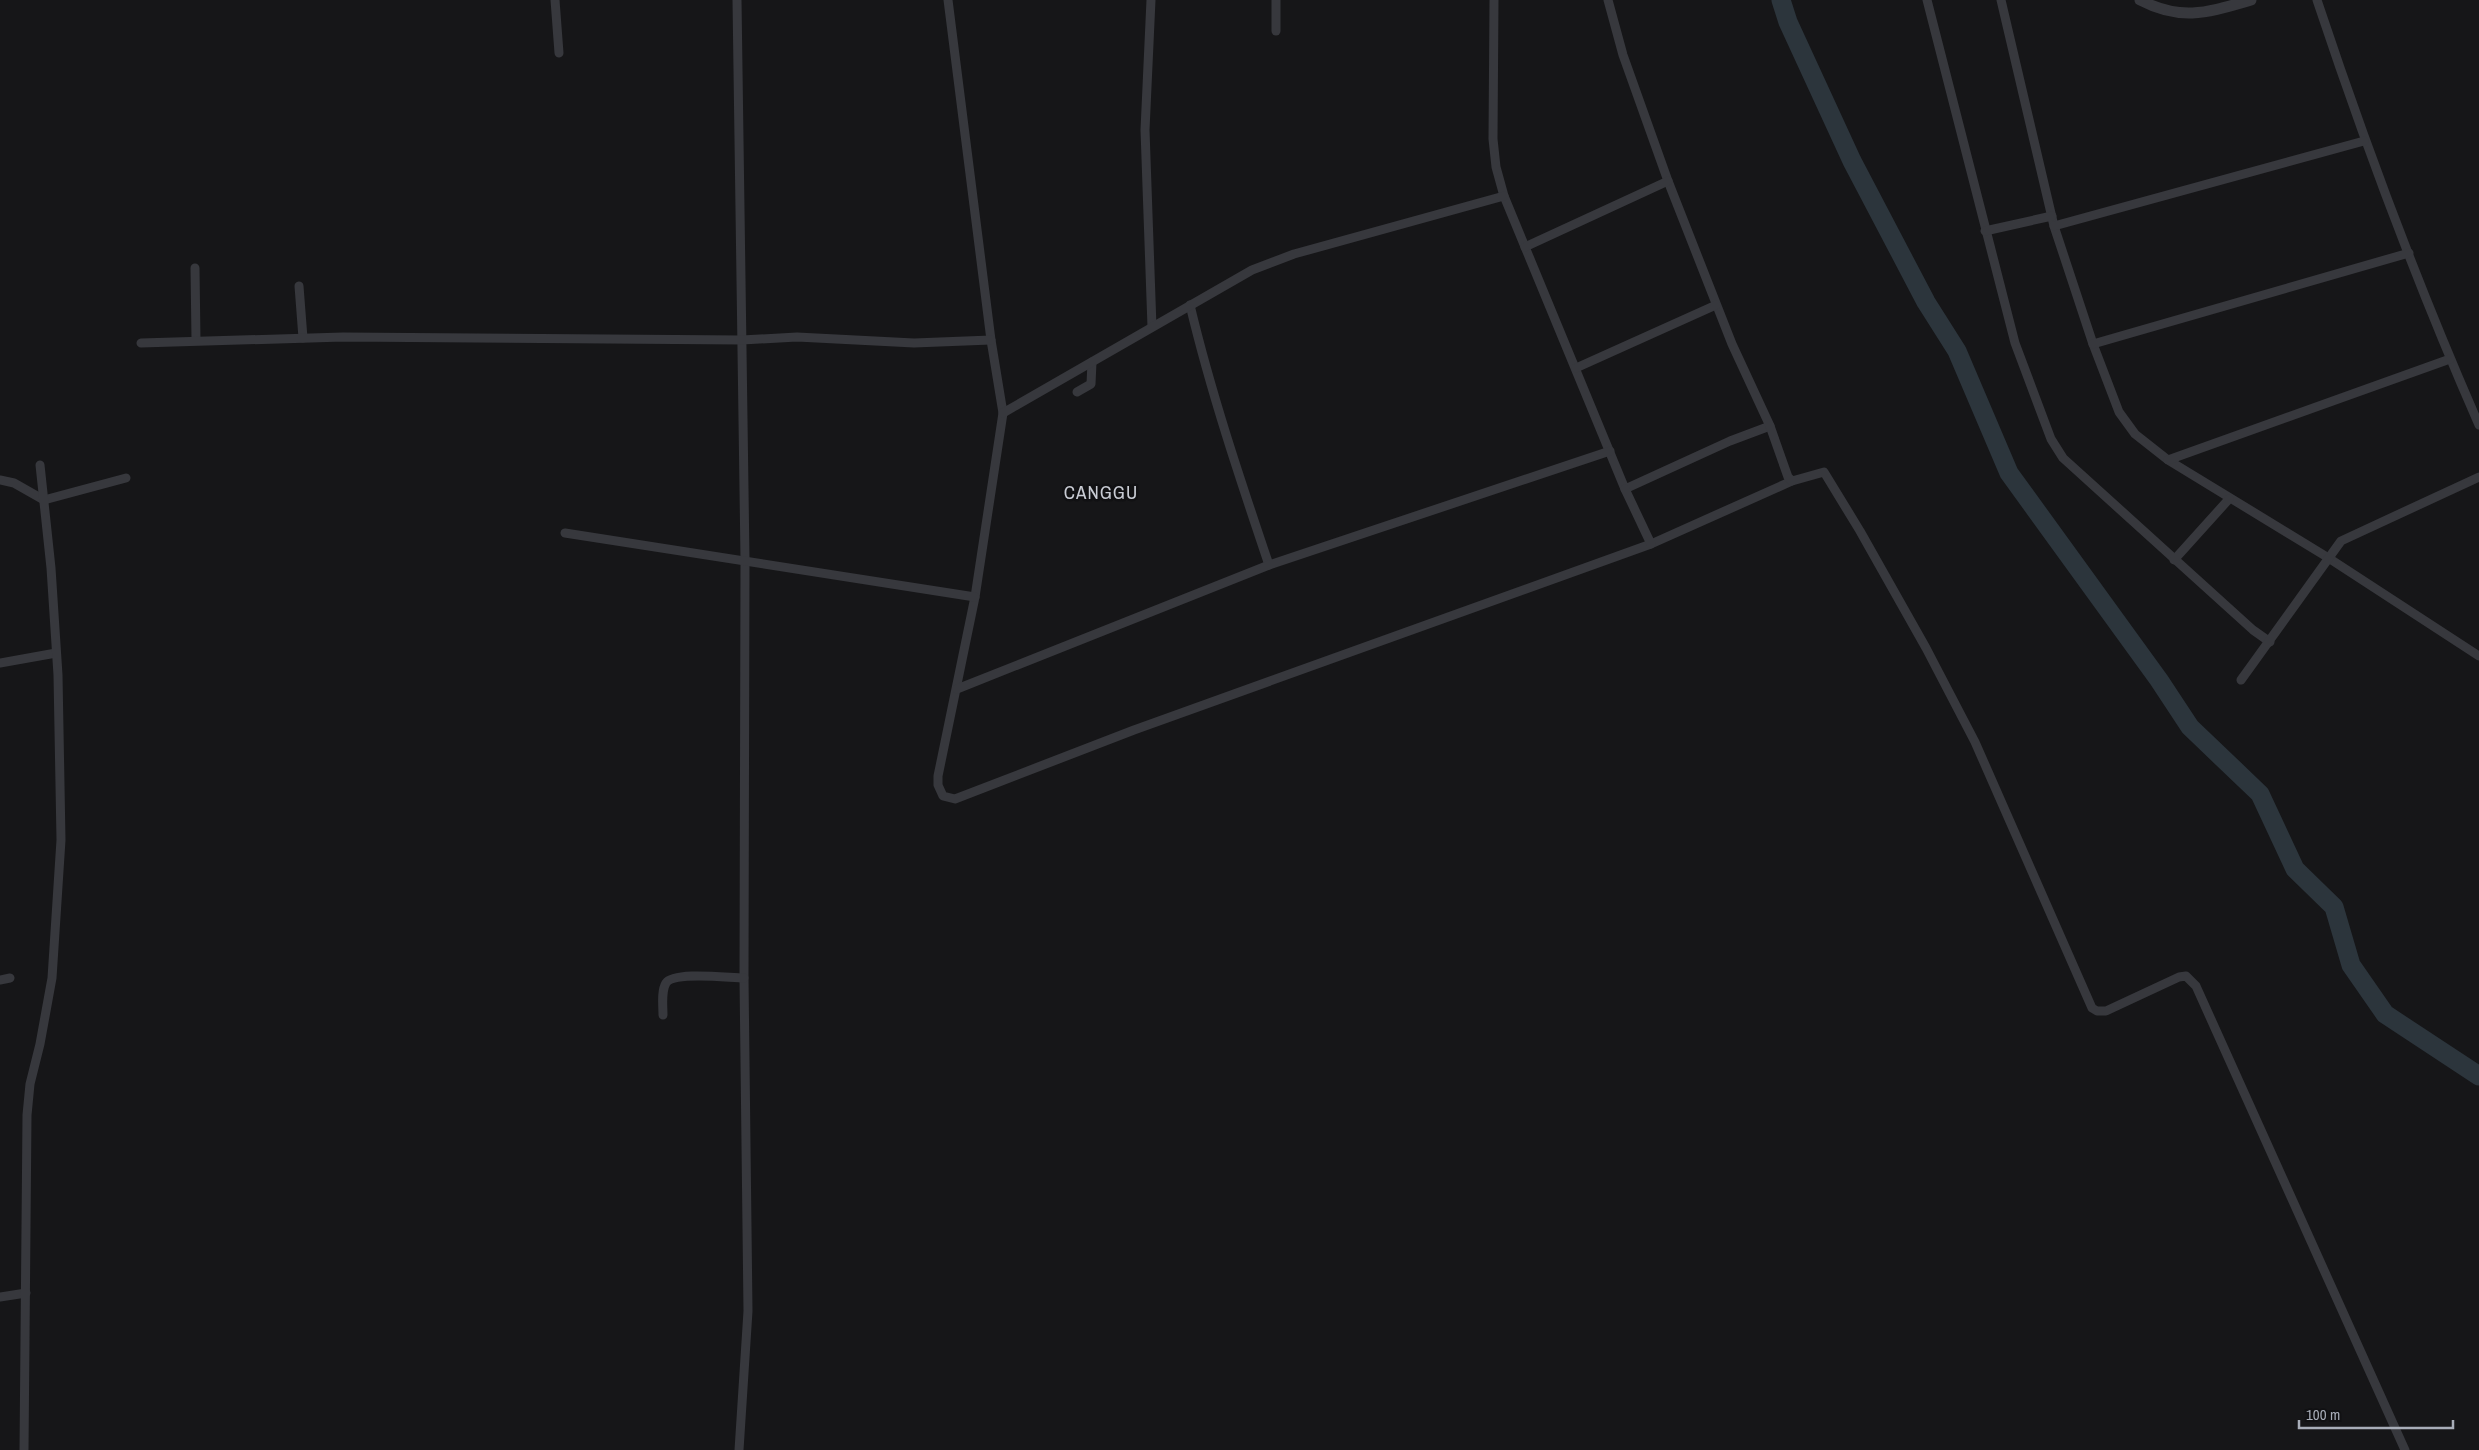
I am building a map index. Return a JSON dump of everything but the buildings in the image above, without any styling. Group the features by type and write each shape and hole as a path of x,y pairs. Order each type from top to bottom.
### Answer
{"street":[{"path":"555,0 558,53"},
{"path":"738,0 745,560 744,978 748,1311 739,1450"},
{"path":"948,0 991,340 1004,414 975,597 938,776 938,785 943,796 955,799 1134,730 1651,544 1792,481 1824,472 1860,531 1975,742 2092,1008 2097,1011 2106,1011 2179,977 2186,976 2196,986 2405,1450"},
{"path":"1152,0 1145,130 1152,327"},
{"path":"1276,0 1276,31"},
{"path":"1494,0 1493,139 1496,167 1504,196 1625,489 1651,544"},
{"path":"1608,0 1623,55 1668,181 1716,305 1770,426 1788,477 1792,481"},
{"path":"1926,0 2015,343 2052,439 2063,458 2174,560 2253,630 2270,642"},
{"path":"2001,0 2054,226 2093,344 2119,412 2135,434 2168,460 2229,499 2328,557 2479,656"},
{"path":"2140,0 2181,14 2208,12 2251,0"},
{"path":"2317,0 2364,141 2450,359 2479,426"},
{"path":"2054,226 2364,141"},
{"path":"1525,247 1668,181"},
{"path":"1004,414 1252,270 1294,254 1504,196"},
{"path":"1985,231 2052,216"},
{"path":"2093,344 2409,253"},
{"path":"195,268 196,340"},
{"path":"299,286 303,338"},
{"path":"1190,305 1237,472 1269,565"},
{"path":"1576,368 1716,305"},
{"path":"141,343 303,338 520,337 742,340 797,337 914,343 991,340"},
{"path":"2168,460 2450,359"},
{"path":"1077,392 1092,382 1092,362"},
{"path":"1625,489 1730,441 1770,426"},
{"path":"957,689 1269,565 1610,450"},
{"path":"24,1450 27,1115 30,1084 40,1044 52,978 61,840 56,653 40,465"},
{"path":"2241,680 2270,642 2341,540 2479,477"},
{"path":"0,480 14,483 44,500 126,478"},
{"path":"2174,560 2229,499"},
{"path":"565,533 975,597"},
{"path":"0,663 56,653"},
{"path":"663,1015 664,987 671,979 682,976 744,978"},
{"path":"0,980 10,978"},
{"path":"0,1297 26,1293"}],"waterway":[{"path":"1781,0 1788,22 1852,161 1926,302 1957,351 2009,473 2159,680 2190,727 2260,794 2295,869 2334,907 2351,965 2385,1014 2479,1076"}],"district":[{"name":"CANGGU","path":"1101,492"}]}
